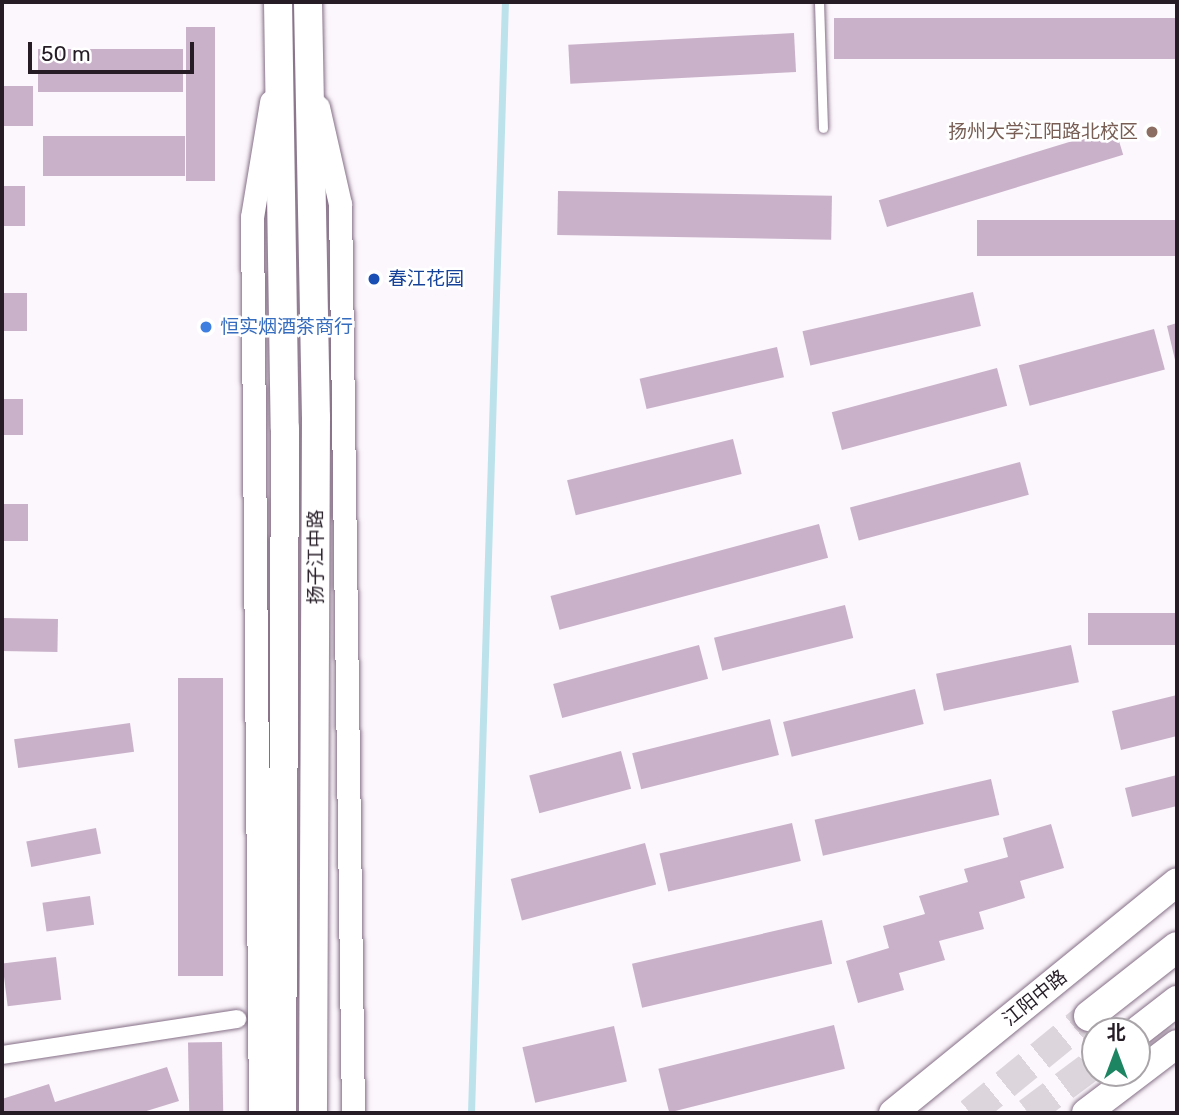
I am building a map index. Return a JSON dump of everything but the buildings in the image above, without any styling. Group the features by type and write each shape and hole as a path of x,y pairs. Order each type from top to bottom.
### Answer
{"highway":[{"path":"1089,1016 1177,947"},
{"path":"1151,1022 1177,1002"}],"main road":[{"name":"扬子江中路","path":"278,2 285,428 282,1113"},
{"name":"扬子江中路","path":"308,2 306,58 316,417 313,1113"},
{"name":"江阳中路","path":"893,1113 1177,882"},
{"path":"1086,1113 1177,1044"}],"street":[{"path":"306,58 340,204 353,1113"},
{"path":"260,1113 252,217 278,61"},
{"path":"2,1055 237,1018"}],"lane":[{"path":"819,2 824,128"}],"waterway":[{"path":"471,1113 505,2"}],"tunnel":[{"path":"970,1113 1089,1016"},
{"path":"1028,1113 1081,1073"}],"place":[{"name":"扬州大学江阳路北校区","path":"1152,132"},
{"name":"春江花园","path":"374,279"},
{"name":"恒实烟酒茶商行","path":"206,327"}]}
